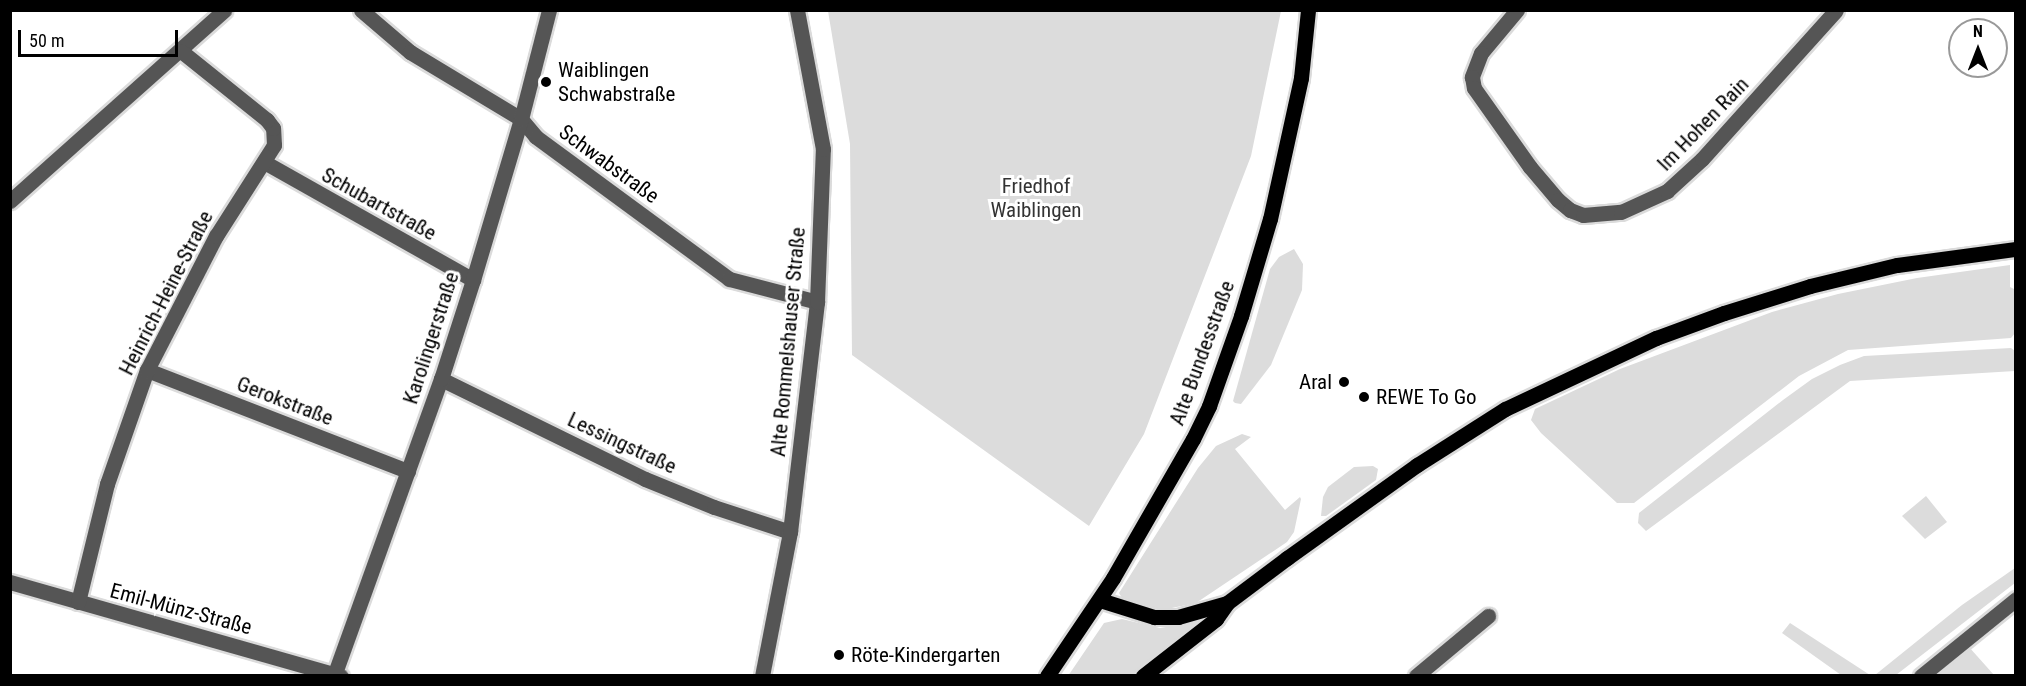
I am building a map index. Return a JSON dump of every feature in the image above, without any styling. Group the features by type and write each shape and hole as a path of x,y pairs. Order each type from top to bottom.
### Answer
{"main road":[{"name":"Alte Bundesstraße","path":"1047,675 1100,600 1193,439 1209,406 1241,316 1278,186 1301,78 1308,10"},
{"path":"1143,675 1216,619 1227,603 1417,465 1505,409 1656,338 1724,313 1832,281 1897,265 2016,249"},
{"path":"1100,600 1154,617 1178,617 1227,603"}],"street":[{"path":"10,201 181,51 224,10"},
{"name":"Schwabstraße","path":"361,10 410,52 521,119 536,137 729,279 817,302"},
{"name":"Karolingerstraße","path":"338,674 441,379 473,280 521,119 549,10"},
{"name":"Alte Rommelshauser Straße","path":"762,675 790,532 817,302 823,149 797,10"},
{"name":"Im Hohen Rain","path":"1517,10 1481,53 1474,68 1474,88 1530,167 1558,200 1570,210 1583,215 1621,212 1667,191 1702,159 1836,10"},
{"name":"Heinrich-Heine-Straße","path":"78,602 107,484 147,370 197,270 274,145 273,128 267,120 181,51"},
{"name":"Schubartstraße","path":"264,162 366,222 473,280"},
{"name":"Gerokstraße","path":"147,370 408,471"},
{"name":"Lessingstraße","path":"441,379 645,479 714,507 790,532"},
{"name":"Emil-Münz-Straße","path":"10,582 338,674"},
{"path":"1920,675 2016,599"},
{"path":"1416,675 1488,616"}],"green space":[{"name":"Friedhof Waiblingen","path":"828,11 1281,11 1251,156 1144,434 1089,526 852,355 850,144"},
{"path":"1294,249 1303,264 1302,290 1271,365 1241,404 1235,403 1233,401 1270,269 1279,257"},
{"path":"2010,265 2010,287 2016,290 2015,333 2011,338 1848,350 1799,376 1634,503 1617,503 1541,433 1531,420 1535,409 1620,369 1772,312 1838,294 1917,278"},
{"path":"2011,348 2015,351 2015,371 1850,381 1646,531 1638,523 1639,513 1783,400 1812,379 1840,365 1864,356"},
{"path":"1242,434 1251,437 1235,449 1285,510 1300,497 1301,499 1294,532 1287,542 1196,603 1167,609 1146,607 1122,598 1119,593 1198,468 1216,446"},
{"path":"1373,466 1378,469 1376,480 1326,516 1321,516 1323,497 1328,487 1354,467"},
{"path":"1926,496 1947,522 1925,539 1902,516"},
{"path":"2015,568 2015,583 1896,675 1875,675 1962,605"},
{"path":"1122,619 1160,628 1207,620 1133,675 1068,676 1104,623"},
{"path":"1790,623 1870,675 1841,675 1782,633"},
{"path":"1969,647 1994,675 1932,676"}],"place":[{"name":"Waiblingen Schwabstraße","path":"546,82"},
{"name":"Aral","path":"1344,382"},
{"name":"REWE To Go","path":"1364,397"},
{"name":"Röte-Kindergarten","path":"839,655"}]}
